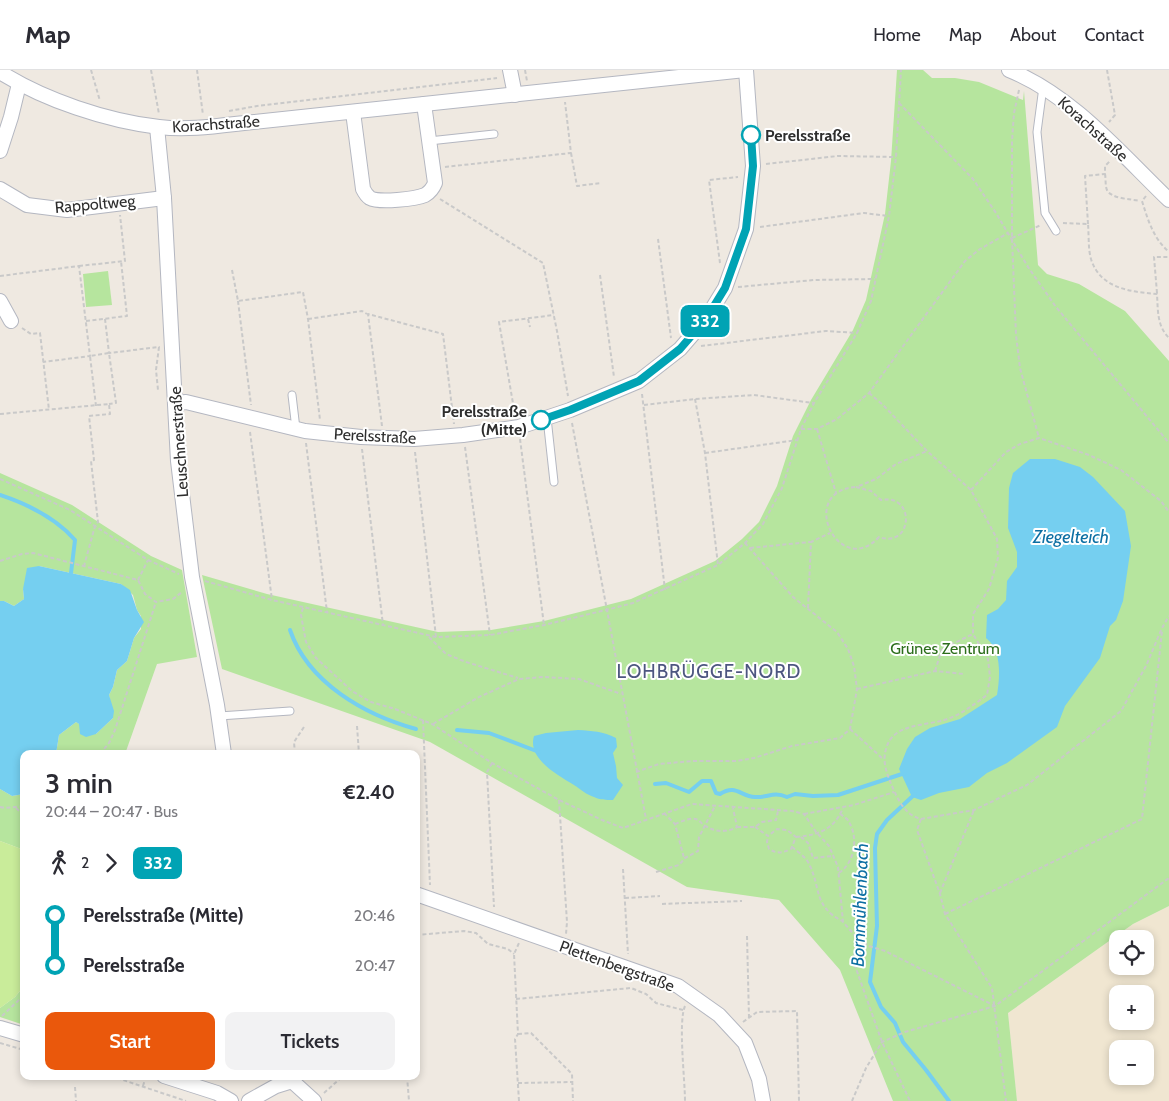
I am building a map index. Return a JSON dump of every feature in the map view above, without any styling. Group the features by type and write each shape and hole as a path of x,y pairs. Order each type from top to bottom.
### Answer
{"street":[{"name":"Korachstraße","path":"0,72 19,84 48,97 104,116 160,127 204,128 745,70"},
{"name":"Perelsstraße","path":"175,403 186,402 300,430 361,437 414,439 519,427 570,410 639,381 677,351 706,319 725,288 746,229 753,170 745,70"},
{"name":"Korachstraße","path":"1008,70 1044,87 1068,105 1169,200"},
{"path":"515,94 516,74"},
{"path":"0,151 19,84"},
{"path":"353,112 363,189 366,194 370,198 381,200 420,196 429,192 434,183 424,104"},
{"name":"Leuschnerstraße","path":"160,127 178,461 192,577 219,716 223,750"},
{"name":"Rappoltweg","path":"0,189 28,205 67,210 164,198"},
{"path":"0,302 11,321"},
{"name":"Plettenbergstraße","path":"420,895 678,986 720,1015 745,1043 759,1080 763,1101"},
{"path":"0,1028 20,1034"},
{"path":"177,1080 217,1092 231,1101"},
{"path":"249,1101 290,1080"},
{"path":"293,1080 318,1098"}],"lane":[{"path":"1044,87 1038,132 1047,206 1045,213 1056,231"},
{"path":"429,141 494,134"},
{"path":"292,395 300,430"},
{"path":"547,418 554,482"},
{"path":"219,716 290,711"}],"path":[{"path":"91,70 104,116"},
{"path":"150,70 160,127"},
{"path":"198,70 203,117 209,115"},
{"path":"0,478 70,510 148,560 166,569 272,600 436,637 490,635 544,626 633,603 665,590 718,565 745,543 763,524 782,488 801,428 857,333 870,301 889,216 896,157 901,70"},
{"path":"1099,133 1115,115 1107,70"},
{"path":"224,112 257,106 516,74"},
{"path":"564,89 571,153 577,186 601,183"},
{"path":"1017,98 1012,141 1012,238 1018,354 1039,438"},
{"path":"899,103 973,179 1012,238 1028,267 1056,307 1169,443"},
{"path":"1119,152 1105,166 1106,189 1113,196 1142,201"},
{"path":"433,169 571,153"},
{"path":"720,263 709,180 753,170 838,156 896,157"},
{"path":"1105,174 1085,176 1091,258 1101,275 1120,288 1157,294"},
{"path":"1142,201 1155,187"},
{"path":"429,192 543,263 554,315 573,433 621,694 646,820"},
{"path":"1142,201 1153,233 1160,244 1169,252"},
{"path":"0,276 125,261 118,203"},
{"path":"746,229 864,213 889,216"},
{"path":"1012,238 1030,229 1051,223 1088,224"},
{"path":"801,428 817,429 837,419 868,393 966,261 980,249 1008,233"},
{"path":"658,239 677,351 826,331 857,333"},
{"path":"1169,256 1154,257 1159,323 1162,332 1169,338"},
{"path":"86,321 127,316 121,261"},
{"path":"79,266 96,406"},
{"path":"232,270 238,301 272,600"},
{"path":"600,275 616,391"},
{"path":"725,288 814,280 876,279"},
{"path":"238,301 303,292 308,319 321,432"},
{"path":"308,319 362,312 443,334 490,635"},
{"path":"368,314 384,438"},
{"path":"544,626 519,427 515,420 499,322 554,315"},
{"path":"0,414 49,411 116,403 105,319"},
{"path":"528,319 530,327"},
{"path":"11,321 31,334 40,333 49,411"},
{"path":"43,362 159,347 156,375 158,390"},
{"path":"639,381 644,405 665,590"},
{"path":"868,393 883,405 927,451 971,490 997,539 998,558 989,589 973,614 973,634 988,659 990,676 987,695 963,713 908,728 894,734 888,742 883,758"},
{"path":"644,405 754,395 814,403"},
{"path":"695,399 705,453 718,565"},
{"path":"84,566 95,526 98,522 90,461 94,460 89,416 110,414 110,404"},
{"path":"817,429 837,494"},
{"path":"300,430 327,612"},
{"path":"361,437 383,625"},
{"path":"971,490 1006,452 1020,444 1039,438 1088,455 1121,470 1161,501 1169,512"},
{"path":"414,439 436,637"},
{"path":"705,453 797,440"},
{"path":"856,487 871,491 881,500 890,500 901,505 906,516 906,523 904,530 894,538 879,538 870,544 857,548 841,544 830,533 827,525 826,514 829,503 837,494 846,489 876,479 896,464 927,451"},
{"path":"750,548 810,542 830,533"},
{"path":"808,608 810,542"},
{"path":"636,772 660,764 693,760 754,758 792,746 840,738 850,729 857,689 854,666 848,649 836,632 793,597 745,543"},
{"path":"0,561 22,554 33,553 63,560 138,580 145,594 156,602 173,600 182,592"},
{"path":"138,580 148,560"},
{"path":"103,750 115,730 156,602"},
{"path":"304,607 301,615 306,642 316,658 352,691 371,702 432,724 492,763 559,800 624,828 692,804 804,814 843,807 895,792"},
{"path":"850,729 883,758 899,802 915,817 921,819 974,810 1026,785 1121,711 1146,666 1169,616"},
{"path":"945,914 1142,819 1162,628"},
{"path":"935,671 942,649 973,634"},
{"path":"427,635 446,654 519,679"},
{"path":"857,689 935,671 964,674"},
{"path":"432,724 479,697 519,679 543,677 579,678 621,694"},
{"path":"423,720 431,899"},
{"path":"357,726 359,750"},
{"path":"295,750 294,742 304,727"},
{"path":"492,763 487,772 495,921"},
{"path":"559,800 567,922 566,947"},
{"path":"656,872 679,865 685,858 698,851 699,837 715,806"},
{"path":"0,807 20,807"},
{"path":"796,837 792,847 783,852 775,853 769,849 768,836 777,829 787,830 796,837 813,835 816,832 829,828 843,807"},
{"path":"16,808 20,812"},
{"path":"733,808 737,827"},
{"path":"940,894 974,810"},
{"path":"675,824 690,819 697,819 705,826 714,830 730,831 737,827 755,826 762,822 776,820 778,811"},
{"path":"664,813 675,824 685,858"},
{"path":"804,814 816,832 829,846 833,855 839,873 843,922"},
{"path":"839,873 846,868 852,859 854,847 853,832 849,821 840,814"},
{"path":"921,819 917,830 940,894 945,914 992,988 1006,1101"},
{"path":"755,826 768,836"},
{"path":"801,837 808,843 814,858"},
{"path":"792,847 809,862 822,903 858,939 995,1006"},
{"path":"809,862 814,858 833,855"},
{"path":"623,870 629,969"},
{"path":"852,1101 866,1068 882,1042 905,1032 995,1006 1169,878"},
{"path":"624,898 660,896"},
{"path":"662,904 742,901"},
{"path":"420,934 464,930 476,934 488,944 508,949 514,954"},
{"path":"519,1101 515,1039 518,1034 514,954 524,932"},
{"path":"746,936 749,1018"},
{"path":"858,939 853,960 882,1042 910,1101"},
{"path":"516,999 631,988 646,994 656,1003 683,1010"},
{"path":"685,1101 683,1010 689,994"},
{"path":"0,1018 20,1000"},
{"path":"733,1030 757,1012 797,1010 799,1101"},
{"path":"518,1034 530,1033 572,1074 573,1101"},
{"path":"0,1043 20,1049"},
{"path":"124,1080 186,1101"},
{"path":"143,1086 145,1080"},
{"path":"318,1098 338,1080"},
{"path":"407,1080 409,1101"},
{"path":"518,1083 572,1082"},
{"path":"75,1087 76,1101"}],"shaded area":[{"path":"1169,906 1169,1101 1017,1101 1008,1013 1109,941 1109,975 1154,975 1154,930 1125,930"}],"green space":[{"name":"Grünes Zentrum","path":"897,70 923,70 932,78 955,78 979,82 1023,100 1024,91 1038,265 1047,274 1079,284 1125,311 1169,361 1169,906 1125,930 1109,930 1109,941 1008,1013 1017,1101 893,1101 840,970 779,900 687,887 430,742 222,669 202,575 267,594 438,632 491,630 544,621 631,599 715,561 759,522 777,486 793,436 811,400 853,330 866,300 885,214 891,161"},
{"path":"108,271 112,305 86,307 83,274"},
{"path":"0,473 72,505 151,556 182,570 197,657 157,664 126,750 57,750 59,735 76,722 96,734 113,718 109,695 117,670 127,661 134,638 141,629 141,616 137,610 133,595 121,584 39,566 23,589 24,599 14,606 0,601"},
{"path":"0,789 12,796 20,795 20,848 0,841"},
{"path":"0,841 20,848 20,991 0,1008"},
{"path":"20,991 20,1024 0,1017 0,1008"}],"water":[{"name":"Ziegelteich","path":"1030,459 1055,459 1080,467 1093,477 1125,511 1131,546 1123,601 1116,620 1110,626 1100,658 1065,706 1057,727 1007,763 987,773 969,787 939,793 921,800 912,797 899,769 907,749 915,737 930,728 960,719 997,695 999,664 995,649 986,638 987,615 998,609 1006,600 1007,581 1017,567 1017,552 1008,528 1009,488 1013,473"},
{"path":"39,566 121,584 130,590 137,610 144,622 134,638 127,661 117,670 109,695 114,711 113,718 96,734 86,737 80,734 79,724 76,722 59,735 57,750 20,750 20,795 12,796 0,789 0,601 14,606 24,599 23,589 27,568"},
{"path":"578,730 593,731 616,738 617,747 613,753 617,778 623,785 613,800 599,799 586,793 552,771 539,759 535,752 534,736"}],"waterway":[{"name":"Bornmühlenbach","path":"0,495 50,518 75,540 71,573"},
{"name":"Bornmühlenbach","path":"290,630 298,649 324,681 358,705 377,715 416,729"},
{"name":"Bornmühlenbach","path":"457,730 489,733 539,752"},
{"name":"Bornmühlenbach","path":"655,784 666,783 689,792 702,781 711,781 716,793 720,794 725,791 734,790 755,797 774,795 787,797 795,794 813,796 838,795 905,773"},
{"name":"Bornmühlenbach","path":"915,794 887,820 877,834 875,848 877,926 870,982 881,1007 895,1023 903,1042 949,1101"}],"bus line":[{"name":"332","path":"541,420 639,381 680,349 706,319 725,288 746,229 752,193 751,135"}],"place":[{"name":"Perelsstraße","path":"751,135"},
{"name":"Perelsstraße (Mitte)","path":"541,420"}],"district":[{"name":"LOHBRÜGGE-NORD","path":"709,671"}]}
